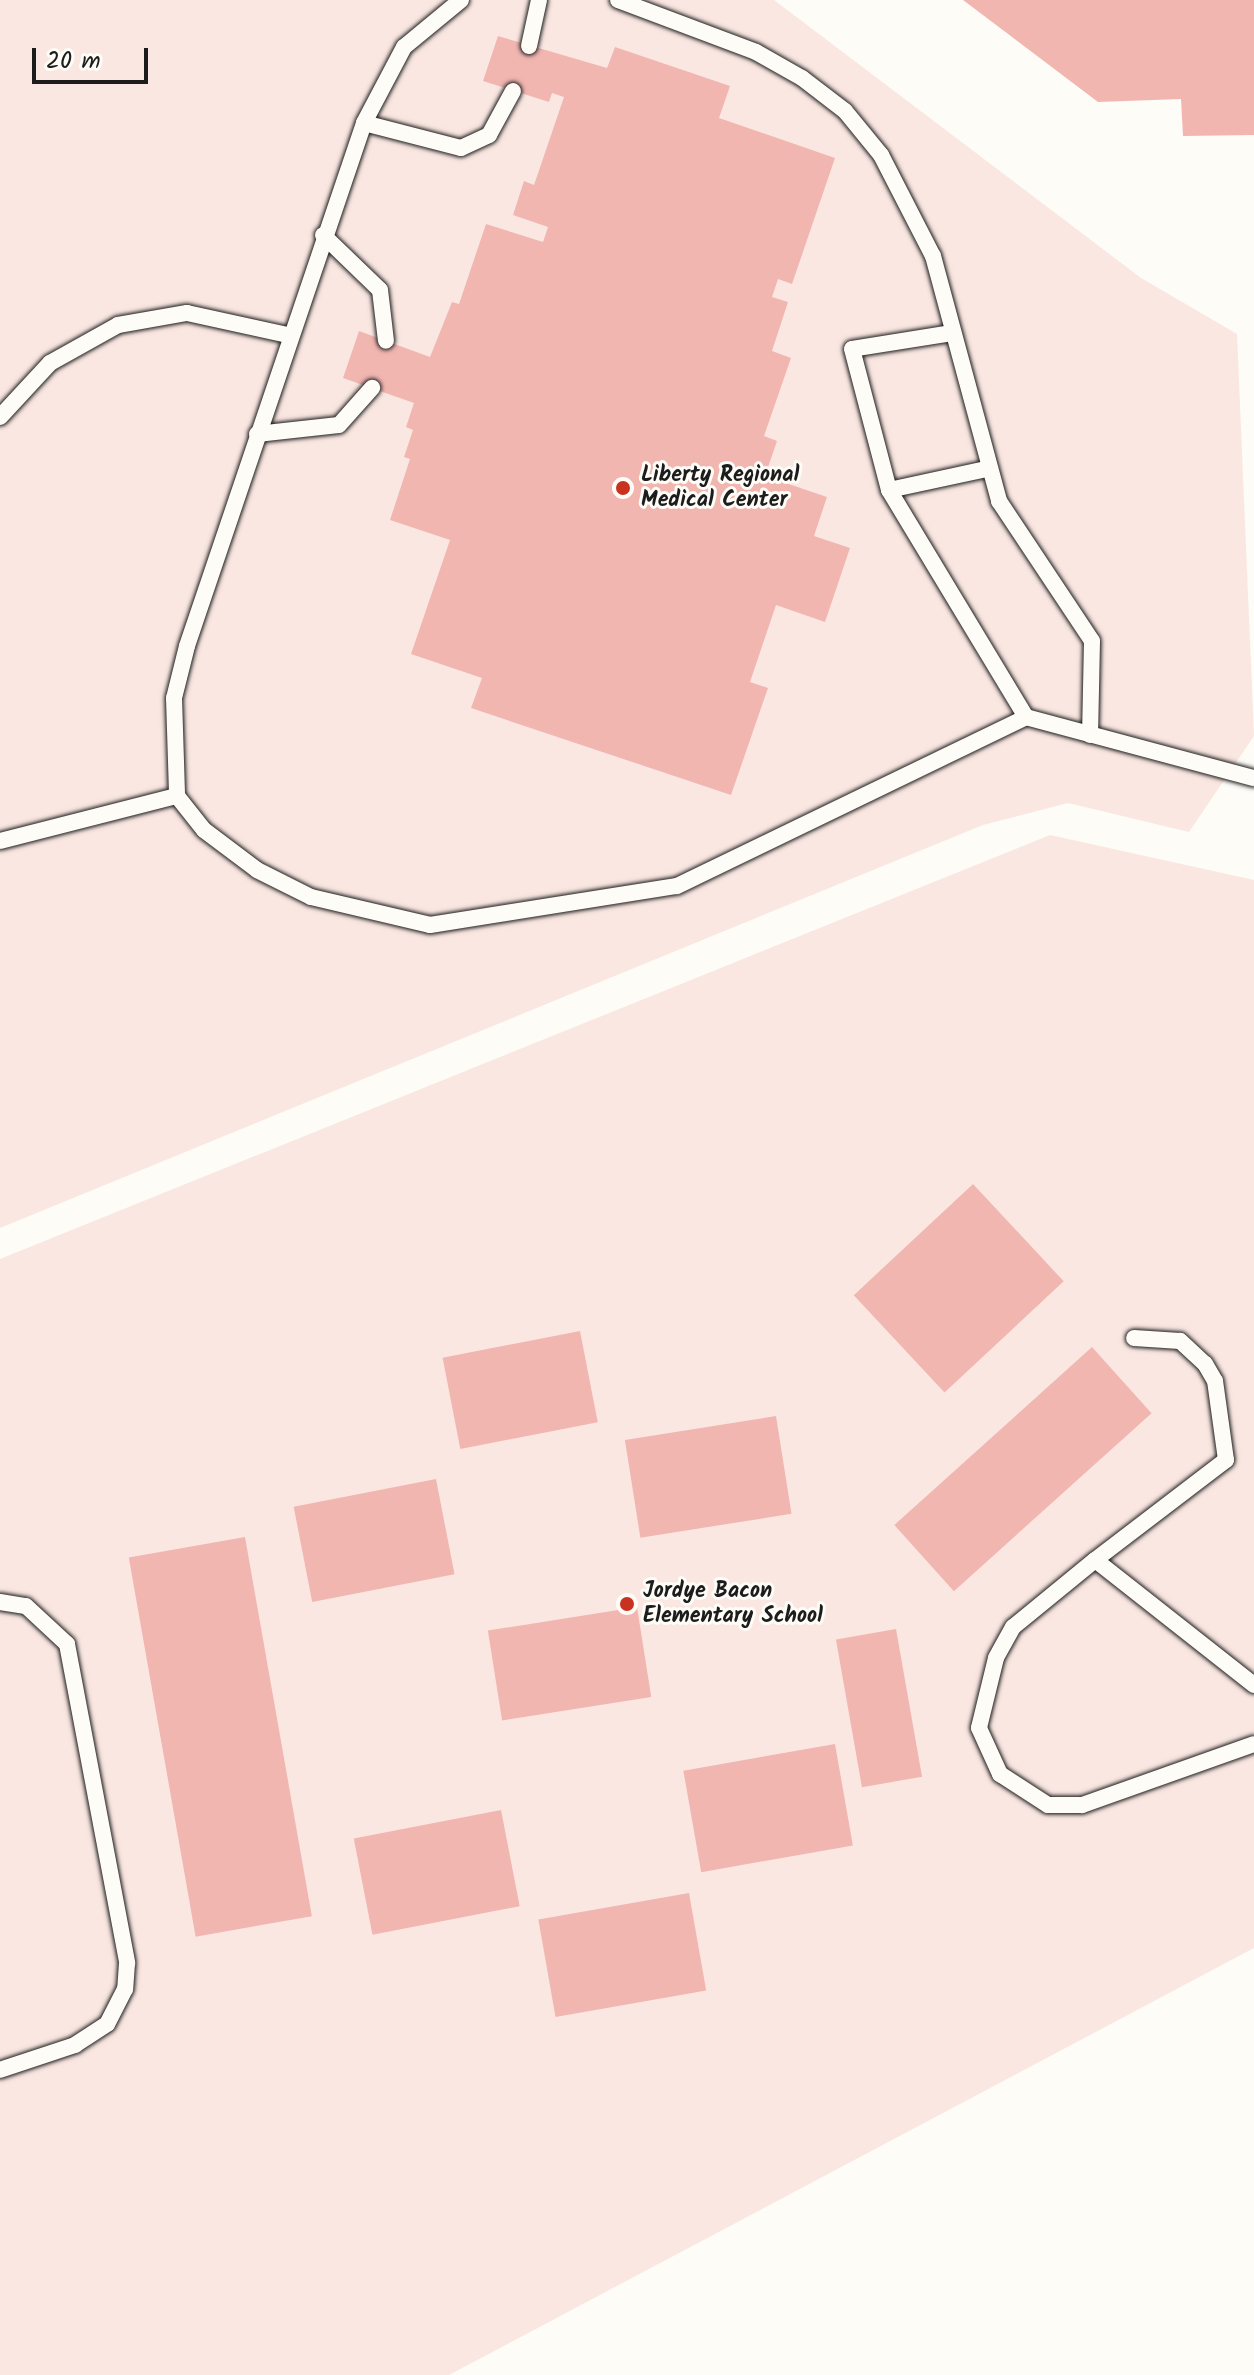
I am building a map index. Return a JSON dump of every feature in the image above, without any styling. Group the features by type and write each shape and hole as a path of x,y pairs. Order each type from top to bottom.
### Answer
{"lane":[{"path":"461,0 404,47 364,123 288,335 174,698 177,796 225,849 311,897 403,923 453,924 677,886 1026,717 1254,778"},
{"path":"529,46 539,0"},
{"path":"618,0 756,52 845,111 911,203 952,333 986,469 1013,525 1092,641 1090,735"},
{"path":"364,123 461,148 489,135 513,91"},
{"path":"323,235 380,290 386,341"},
{"path":"0,417 50,363 118,325 187,313 288,335"},
{"path":"952,333 852,349 889,490 1026,717"},
{"path":"257,434 339,425 372,388"},
{"path":"889,490 986,469"},
{"path":"0,841 177,796"},
{"path":"1134,1338 1180,1341 1205,1364 1215,1381 1226,1460 1013,1627 996,1658 979,1728 1000,1774 1028,1798 1082,1805 1254,1744"},
{"path":"1095,1560 1254,1685"},
{"path":"0,1602 26,1606 67,1644 127,1963 125,1989 107,2024 75,2045 0,2070"}],"shaded area":[{"name":"Liberty Regional Medical Center","path":"0,0 774,0 1141,278 1237,334 1254,736 1189,832 1068,803 983,825 0,1228"},
{"name":"Jordye Bacon Elementary School","path":"1050,835 1254,880 1254,1948 449,2375 0,2375 0,1259"}],"building":[{"path":"963,0 1254,0 1254,135 1183,136 1181,99 1098,102"},
{"path":"498,36 607,68 615,47 730,86 719,118 835,158 792,284 778,279 772,297 788,302 772,351 791,358 764,436 777,441 765,476 827,497 814,536 850,548 825,622 776,605 750,682 768,688 731,795 471,708 482,678 411,654 450,540 390,520 410,459 404,457 413,430 406,427 414,403 343,378 359,331 430,357 452,302 459,304 486,224 543,242 548,227 513,215 524,181 534,185 564,97 552,93 549,102 483,81"},
{"path":"973,1184 1064,1281 944,1392 854,1295"},
{"path":"580,1331 598,1422 460,1449 443,1358"},
{"path":"1092,1347 1152,1413 954,1591 894,1525"},
{"path":"776,1416 791,1514 640,1538 625,1440"},
{"path":"436,1479 455,1574 312,1602 294,1507"},
{"path":"245,1537 312,1916 196,1937 129,1557"},
{"path":"637,1607 651,1697 502,1721 488,1631"},
{"path":"896,1629 922,1777 862,1787 836,1640"},
{"path":"835,1744 853,1845 701,1872 683,1771"},
{"path":"501,1810 520,1906 372,1935 354,1839"},
{"path":"689,1893 706,1990 556,2017 538,1920"}],"place":[{"name":"Liberty Regional Medical Center","path":"623,488"},
{"name":"Jordye Bacon Elementary School","path":"627,1604"}]}
